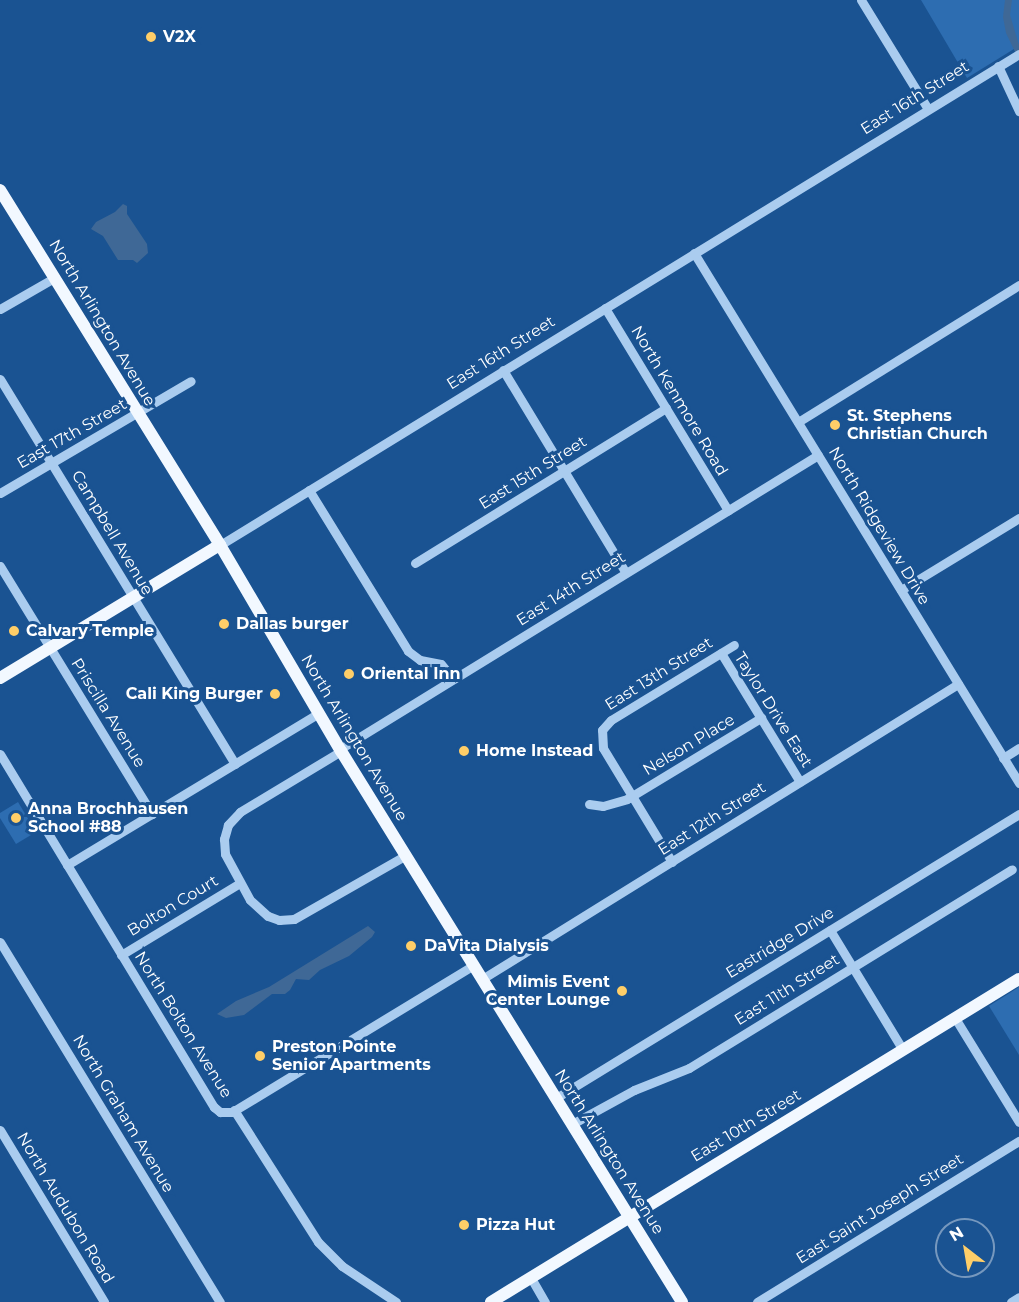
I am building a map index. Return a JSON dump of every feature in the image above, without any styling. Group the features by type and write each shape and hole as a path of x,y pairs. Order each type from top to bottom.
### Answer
{"main road":[{"name":"North Arlington Avenue","path":"0,190 136,414 220,545 341,750 682,1302"},
{"name":"East 16th Street","path":"0,678 220,545"},
{"name":"East 10th Street","path":"490,1302 1019,979"}],"street":[{"path":"861,0 928,109"},
{"name":"East 16th Street","path":"220,545 1019,54"},
{"path":"998,66 1019,111"},
{"name":"North Ridgeview Drive","path":"694,253 1019,783"},
{"path":"0,309 54,278"},
{"path":"798,422 1019,285"},
{"name":"North Kenmore Road","path":"605,308 728,510"},
{"path":"503,370 626,573"},
{"name":"Campbell Avenue","path":"0,379 235,764"},
{"name":"East 17th Street","path":"0,494 190,381"},
{"name":"East 15th Street","path":"415,563 666,408"},
{"name":"East 14th Street","path":"406,855 303,916 276,919 263,913 252,903 224,851 224,836 230,822 240,812 818,455"},
{"path":"309,490 408,651 420,660 441,664 453,679"},
{"path":"901,590 1019,518"},
{"name":"Priscilla Avenue","path":"0,566 152,814"},
{"name":"East 13th Street","path":"633,796 602,746 602,730 611,720 734,645"},
{"name":"Taylor Drive East","path":"721,653 800,782"},
{"name":"East 12th Street","path":"482,979 958,684"},
{"path":"67,865 319,713"},
{"name":"Nelson Place","path":"589,804 605,806 633,796 761,718"},
{"path":"1004,758 1019,748"},
{"name":"North Bolton Avenue","path":"0,754 214,1107 222,1112 234,1110 318,1242 342,1266 396,1302"},
{"path":"633,796 672,862"},
{"name":"Eastridge Drive","path":"555,1098 1019,814"},
{"name":"East 11th Street","path":"572,1124 634,1090 689,1068 1012,869"},
{"name":"Bolton Court","path":"121,955 240,883"},
{"path":"830,930 903,1050"},
{"name":"North Graham Avenue","path":"0,942 220,1302"},
{"path":"234,1110 474,965"},
{"path":"955,1018 1019,1122"},
{"name":"North Audubon Road","path":"0,1130 104,1302"},
{"name":"East Saint Joseph Street","path":"757,1302 1019,1141"},
{"path":"531,1278 545,1302"},
{"path":"1011,1302 1019,1297"}],"shaded area":[{"path":"921,0 1019,0 1019,46 967,78"},
{"path":"1005,0 1012,0 1010,15 1019,45 1019,60 1006,33 1003,17"},
{"path":"123,204 127,206 127,214 147,244 148,253 137,263 133,260 118,260 103,236 91,229 96,222 115,212"},
{"path":"18,802 36,832 16,844 0,818 0,813"},
{"path":"368,926 375,932 372,937 349,956 320,970 309,980 296,979 285,994 272,994 244,1015 226,1018 217,1014 236,1001 269,987"},
{"path":"1019,987 1019,1055 989,1006"}],"place":[{"name":"V2X","path":"151,37"},
{"name":"St. Stephens Christian Church","path":"835,425"},
{"name":"Dallas burger","path":"224,624"},
{"name":"Calvary Temple","path":"14,631"},
{"name":"Oriental Inn","path":"349,674"},
{"name":"Cali King Burger","path":"275,694"},
{"name":"Home Instead","path":"464,751"},
{"name":"Anna Brochhausen School #88","path":"16,818"},
{"name":"DaVita Dialysis","path":"411,946"},
{"name":"Mimis Event Center Lounge","path":"622,991"},
{"name":"Preston Pointe Senior Apartments","path":"260,1056"},
{"name":"Pizza Hut","path":"464,1225"}]}
